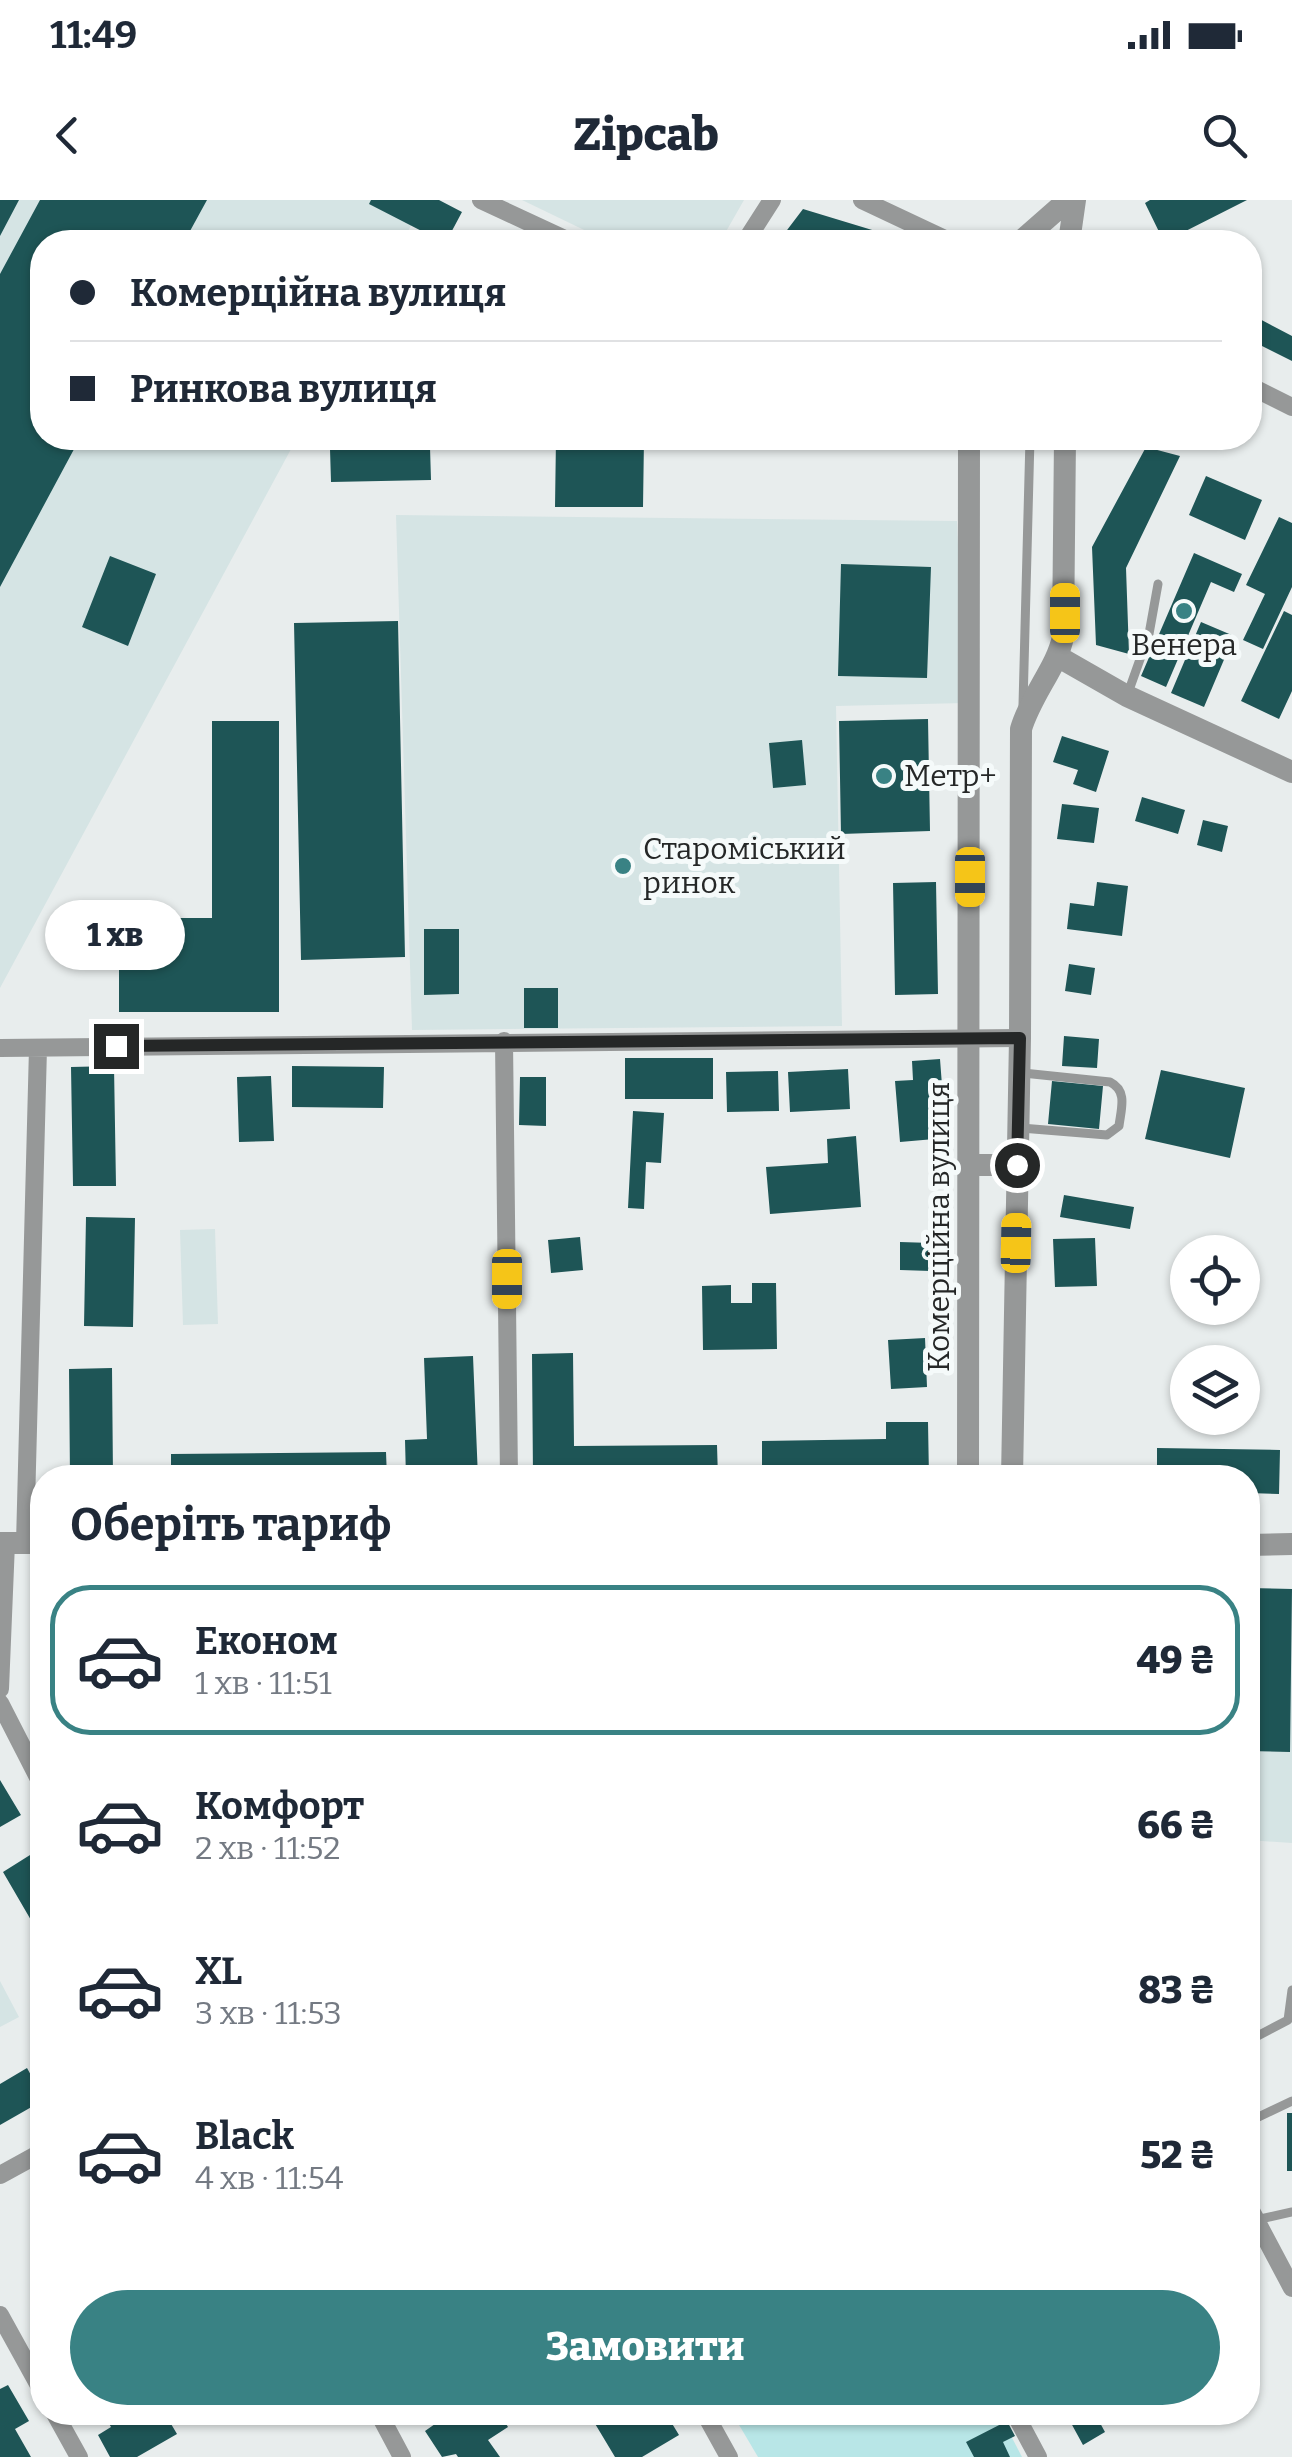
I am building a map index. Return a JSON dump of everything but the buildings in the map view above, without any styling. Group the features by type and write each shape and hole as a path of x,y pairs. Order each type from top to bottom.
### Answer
{"street":[{"path":"481,200 545,230"},
{"path":"752,230 772,200"},
{"path":"862,200 926,230"},
{"path":"1038,230 1071,200"},
{"path":"1070,230 1071,200"},
{"path":"1262,392 1292,407"},
{"name":"Комерційна вулиця","path":"968,1465 969,450"},
{"path":"1012,1465 1020,1072 1021,729 1030,701 1058,656 1065,613 1065,450"},
{"path":"1058,656 1126,696 1292,772"},
{"path":"0,1048 1020,1038"},
{"path":"504,1041 510,1465"},
{"path":"0,1690 19,1543 38,1048"},
{"path":"968,1165 1017,1165"},
{"path":"1260,1545 1292,1544"},
{"path":"0,1702 30,1761"},
{"path":"0,2176 30,2159"},
{"path":"1260,2227 1292,2288"},
{"path":"0,2314 30,2369"},
{"path":"61,2425 79,2457"},
{"path":"385,2425 402,2457"},
{"path":"711,2425 729,2457"},
{"path":"1021,2425 1038,2457"}],"lane":[{"path":"1021,729 1030,450"},
{"path":"1126,696 1149,634 1158,584"},
{"path":"1019,1128 1107,1135 1119,1126 1122,1095 1110,1082 1020,1072"},
{"path":"1260,2035 1288,2020 1292,1990"},
{"path":"1260,2116 1292,2101"},
{"path":"1260,2212 1292,2212"}],"shaded area":[{"path":"0,200 425,200 409,230 30,230 30,450 291,450 0,988"},
{"path":"522,200 744,200 727,230 584,230"},
{"name":"Староміський ринок","path":"396,515 957,521 965,703 836,706 842,1026 412,1030"},
{"path":"215,1229 218,1324 183,1325 180,1230"},
{"path":"1260,1588 1292,1589 1292,1843 1260,1841"},
{"path":"0,1981 19,2017 0,2027"},
{"path":"739,2425 1005,2425 1022,2457 758,2457"}],"place":[{"name":"Венера","path":"1184,611"},
{"name":"Метр+","path":"884,776"},
{"name":"Староміський ринок","path":"623,866"}],"route":[{"path":"116,1046 1020,1038 1017,1165"}]}
